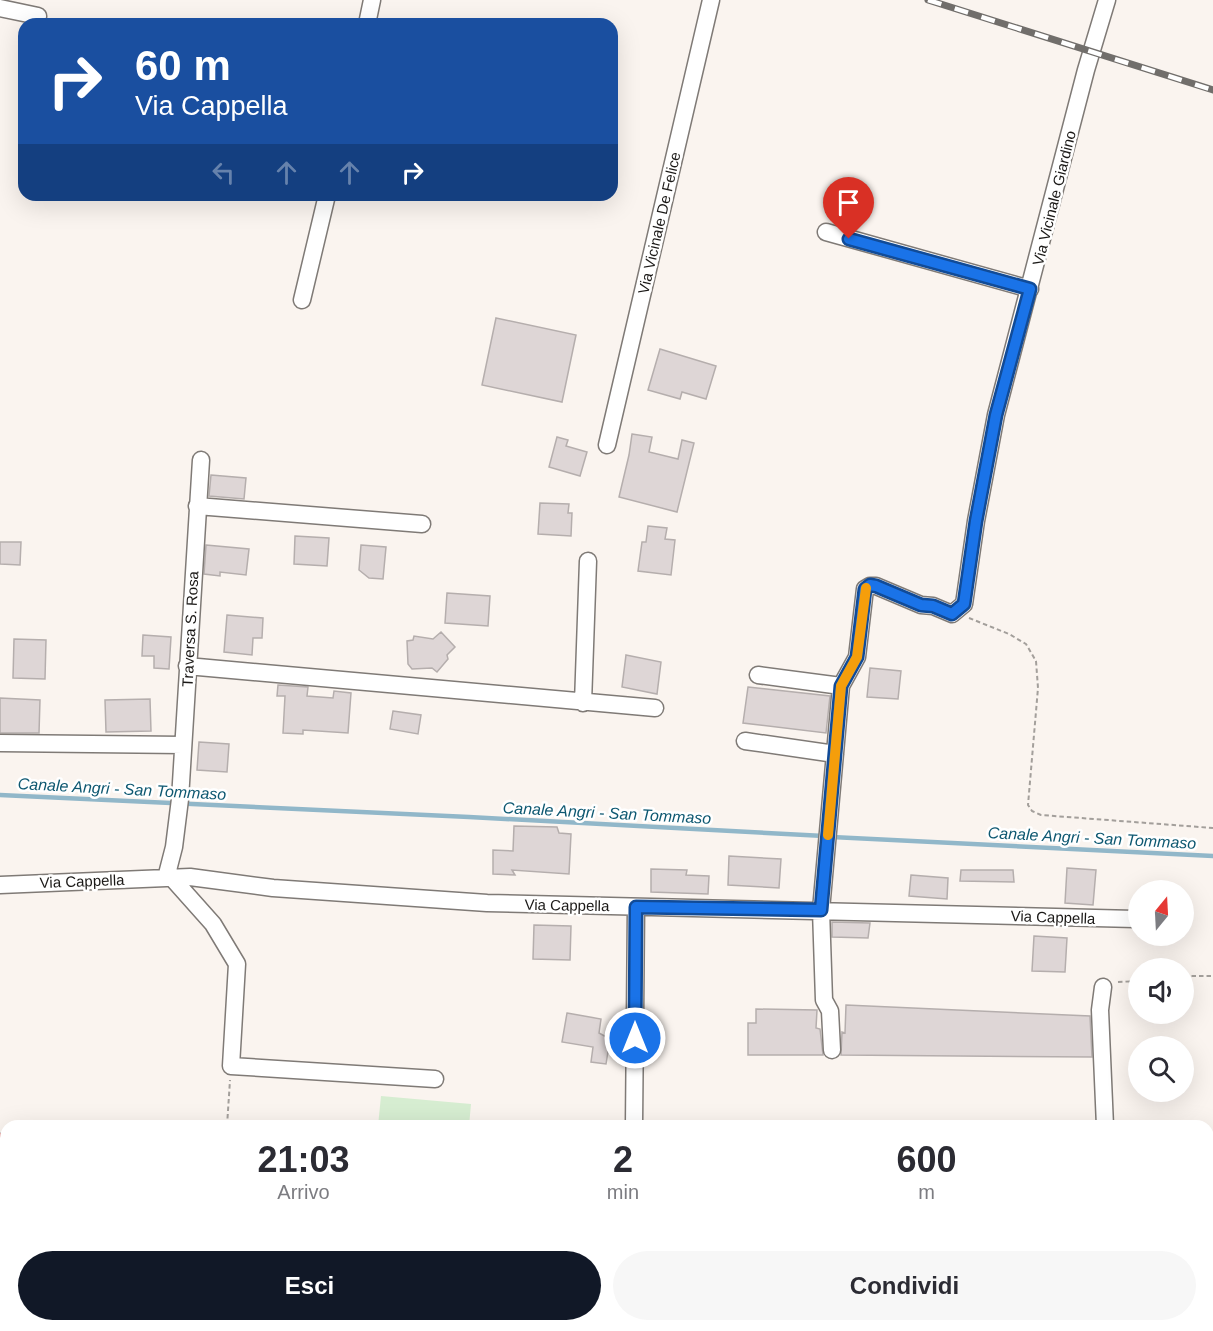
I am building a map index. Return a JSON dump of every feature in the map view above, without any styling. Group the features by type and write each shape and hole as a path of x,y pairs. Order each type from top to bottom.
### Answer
{"street":[{"path":"368,18 372,0"},
{"name":"Via Vicinale De Felice","path":"607,445 711,0"},
{"name":"Via Vicinale Giardino","path":"962,609 996,415 1086,70 1107,0"},
{"path":"0,8 38,16"},
{"path":"302,300 326,201"},
{"path":"826,232 1030,289"},
{"name":"Traversa S. Rosa","path":"169,878 179,805 201,460"},
{"path":"197,506 422,524"},
{"path":"583,703 588,561"},
{"path":"832,1050 830,1011 824,1000 821,910 841,686 857,657 865,589 870,585 876,586 921,605 933,606 952,614 962,609"},
{"path":"187,666 279,672 583,703 655,708"},
{"path":"758,675 841,686"},
{"path":"745,741 835,754"},
{"path":"0,742 183,745"},
{"name":"Via Cappella","path":"0,885 190,877 273,888 487,903 1128,919"},
{"path":"169,878 213,924 237,964 231,1066 435,1079"},
{"path":"634,1120 636,907"},
{"path":"1103,987 1100,1010 1105,1120"}],"path":[{"path":"962,609 965,615 975,621 1009,634 1026,644 1036,661 1038,688 1028,805 1032,811 1041,815 1213,828"},
{"path":"1194,975 1213,975"},
{"path":"1103,987 1109,982 1128,981"},
{"path":"227,1120 231,1066"}],"green space":[{"path":"381,1096 471,1104 470,1120 379,1120"}],"building":[{"path":"496,318 576,335 562,402 482,385"},
{"path":"660,349 716,366 706,399 682,392 680,399 648,390"},
{"path":"632,434 652,437 649,452 678,459 682,440 694,443 677,512 619,497"},
{"path":"557,437 568,440 566,446 587,452 580,476 549,467"},
{"path":"211,475 246,478 244,499 209,496"},
{"path":"540,503 569,504 568,513 572,513 571,536 538,534"},
{"path":"648,526 667,528 665,539 675,540 671,575 638,571 642,542 646,542"},
{"path":"295,536 329,538 327,566 294,564"},
{"path":"0,542 21,542 20,565 0,564"},
{"path":"206,545 249,549 246,575 220,572 220,576 204,574"},
{"path":"361,545 386,547 383,579 369,578 359,570"},
{"path":"447,593 490,596 488,626 445,623"},
{"path":"227,615 263,618 262,638 253,638 252,655 224,652"},
{"path":"441,632 455,647 447,655 448,659 437,672 432,668 412,669 408,664 407,641 413,640 414,636 433,639"},
{"path":"143,635 171,637 169,669 154,668 154,656 142,656"},
{"path":"14,639 46,640 45,679 13,678"},
{"path":"626,655 661,662 657,694 622,687"},
{"path":"870,668 901,671 898,699 867,697"},
{"path":"278,685 308,687 307,696 333,698 334,691 351,693 348,733 303,730 303,734 283,733 285,696 277,696"},
{"path":"748,687 830,696 826,733 743,723"},
{"path":"0,698 40,700 39,733 0,733"},
{"path":"150,699 151,731 106,732 105,700"},
{"path":"393,711 421,715 418,734 390,729"},
{"path":"199,742 229,744 227,772 197,770"},
{"path":"514,826 557,827 559,833 571,834 569,874 512,870 515,875 493,874 493,850 513,851"},
{"path":"729,856 781,859 779,888 728,885"},
{"path":"1067,868 1096,870 1093,905 1065,903"},
{"path":"651,869 687,870 686,875 709,876 708,894 651,892"},
{"path":"961,870 1013,870 1014,882 960,881"},
{"path":"911,875 948,878 947,899 909,896"},
{"path":"832,922 870,923 868,938 832,937"},
{"path":"534,925 571,926 570,960 533,959"},
{"path":"1034,936 1067,938 1065,972 1032,971"},
{"path":"846,1005 1090,1016 1092,1057 841,1055"},
{"path":"756,1009 817,1010 816,1028 820,1029 823,1055 748,1055 748,1023 756,1023"},
{"path":"567,1013 601,1019 599,1033 610,1039 606,1064 591,1062 593,1047 562,1042"}],"waterway":[{"name":"Canale Angri - San Tommaso","path":"0,795 824,836"},
{"name":"Canale Angri - San Tommaso","path":"832,837 1213,856"}],"railway":[{"path":"928,0 1213,90"}],"slow traffic":[{"path":"828,835 841,686 857,657 866,588"}],"route":[{"path":"635,1038 636,907 821,910 841,686 857,657 865,589 870,585 876,586 921,605 933,606 952,614 962,609 964,604 982,483 996,415 1030,289 849,239"}]}
